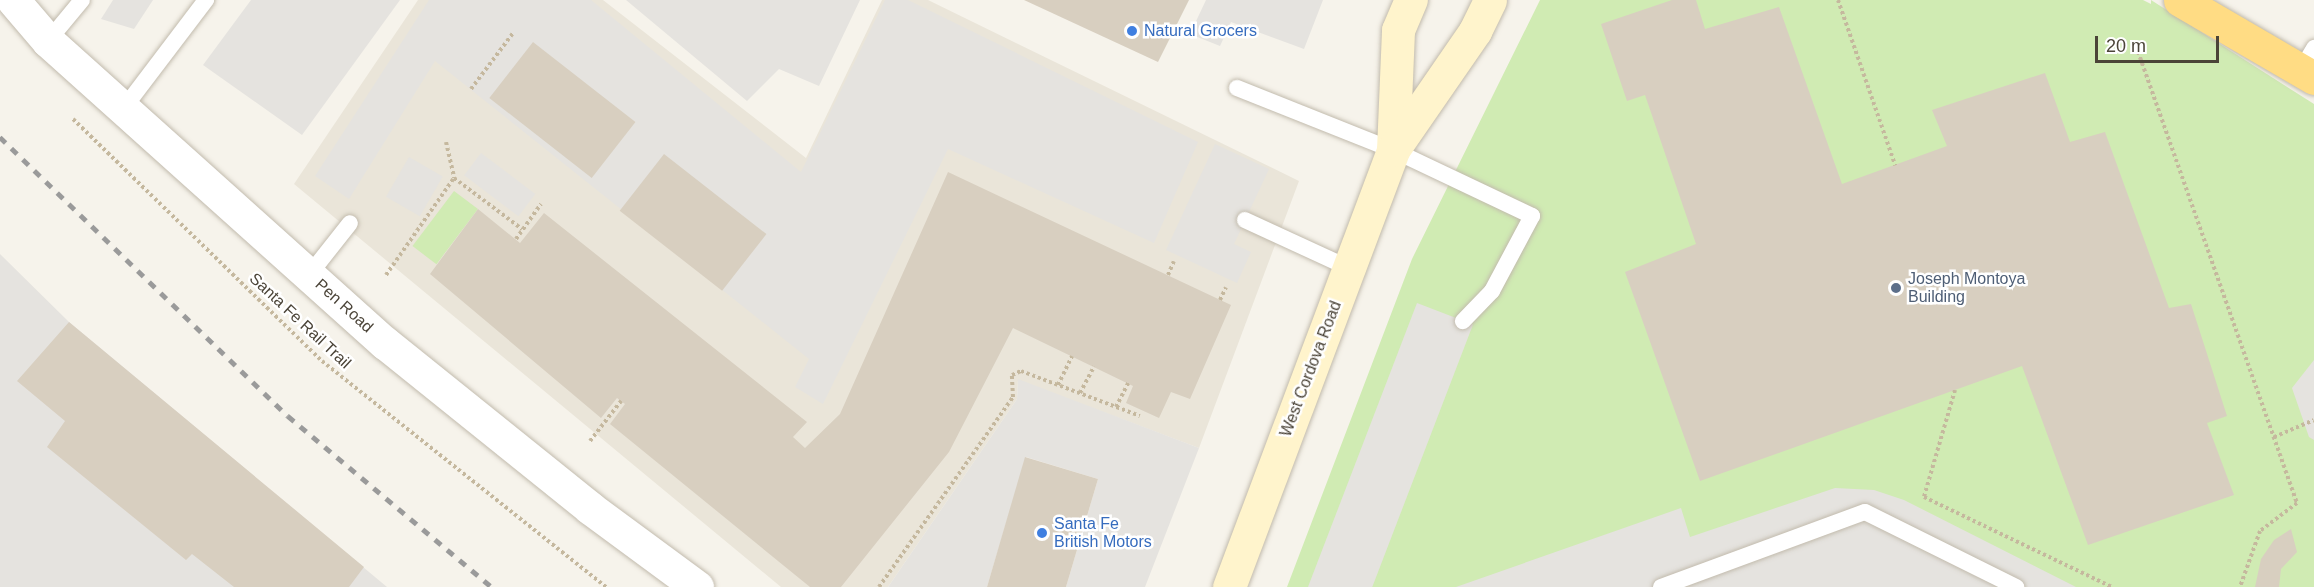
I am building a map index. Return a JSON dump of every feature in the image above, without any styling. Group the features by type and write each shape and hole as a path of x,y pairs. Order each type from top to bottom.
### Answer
{"highway":[{"path":"2180,0 2310,65"}],"main road":[{"name":"West Cordova Road","path":"1393,150 1398,30 1411,0"},
{"name":"West Cordova Road","path":"1229,587 1393,150 1474,31 1490,0"}],"street":[{"name":"Pen Road","path":"13,0 48,41 385,343 590,508 697,587"}],"lane":[{"path":"48,41 82,0"},
{"path":"124,108 206,0"},
{"path":"1237,88 1393,150 1532,216 1492,291 1463,321"},
{"path":"1245,220 1348,268"},
{"path":"309,275 351,223"},
{"path":"1661,587 1865,512 2016,587"}],"path":[{"path":"1838,0 1895,165"},
{"path":"471,89 513,33"},
{"path":"2136,46 2297,503 2260,531 2240,587"},
{"name":"Santa Fe Rail Trail","path":"70,116 321,361 606,587"},
{"path":"446,142 454,178 522,229"},
{"path":"386,275 454,178"},
{"path":"516,239 541,204"},
{"path":"1168,275 1174,261"},
{"path":"1220,300 1226,287"},
{"path":"1058,384 1072,356"},
{"path":"1080,393 1094,367"},
{"path":"879,587 1013,398 1012,375 1021,371 1140,416"},
{"path":"1116,407 1128,383"},
{"path":"1955,390 1924,497 2112,587"},
{"path":"590,441 621,401"},
{"path":"2274,437 2314,420"}],"shaded area":[{"path":"113,0 153,0 134,29 101,19"},
{"path":"251,0 400,0 302,135 203,65"},
{"path":"418,0 603,0 806,158 882,0 928,0 1299,181 1199,448 1018,380 1017,399 888,587 781,587 294,184"},
{"path":"429,0 591,0 801,172 885,0 908,0 1198,142 1154,243 948,149 823,404 795,387 809,359 435,61 349,199 315,176"},
{"path":"626,0 860,0 819,86 779,69 747,101"},
{"path":"1206,0 1323,0 1304,49 1231,22 1220,46 1190,34"},
{"path":"1215,144 1269,169 1234,244 1251,252 1237,283 1166,250"},
{"path":"481,153 535,194 518,216 464,175"},
{"path":"409,157 443,176 420,216 386,197"},
{"path":"0,254 69,322 387,587 0,587"},
{"path":"1417,303 1473,325 1372,587 1308,587"},
{"path":"2314,360 2314,440 2309,437 2292,388"},
{"path":"1018,379 1199,448 1145,587 1066,587 1098,479 1026,457 987,587 888,587 1017,399"},
{"path":"1835,488 1874,490 1904,500 2076,587 1456,587 1681,508 1690,537"}],"green space":[{"path":"1540,0 2143,0 2151,4 2151,0 2314,104 2314,587 1287,587 1412,259"},
{"path":"454,191 478,209 436,264 412,246"}],"building":[{"name":"Natural Grocers","path":"1024,0 1189,0 1158,62"},
{"name":"Joseph Montoya Building","path":"1672,0 1696,0 1705,29 1779,7 1842,184 1947,146 1932,110 2045,73 2070,142 2105,132 2169,308 2191,304 2227,416 2207,423 2234,495 2088,545 2022,366 1700,481 1625,272 1696,244 1645,95 1627,101 1601,24"},
{"path":"533,42 635,122 592,178 489,98"},
{"path":"664,154 766,234 722,291 620,211"},
{"path":"948,172 1231,305 1190,399 1171,392 1159,418 1126,403 1133,386 1013,328 949,452 841,587 810,587 610,424 625,404 617,398 601,418 430,274 478,209 520,243 544,213 807,422 793,437 805,448 840,414"},
{"path":"69,322 364,567 349,587 234,587 192,554 186,560 47,447 65,421 17,381"},
{"name":"Santa Fe British Motors","path":"1025,457 1098,479 1066,587 987,587"},
{"path":"2291,529 2297,552 2281,569 2279,587 2255,587 2261,559 2274,540"}],"railway":[{"path":"0,137 288,416 492,587"}],"place":[{"name":"Natural Grocers","path":"1132,31"},
{"name":"Joseph Montoya Building","path":"1896,288"},
{"name":"Santa Fe British Motors","path":"1042,533"}]}
